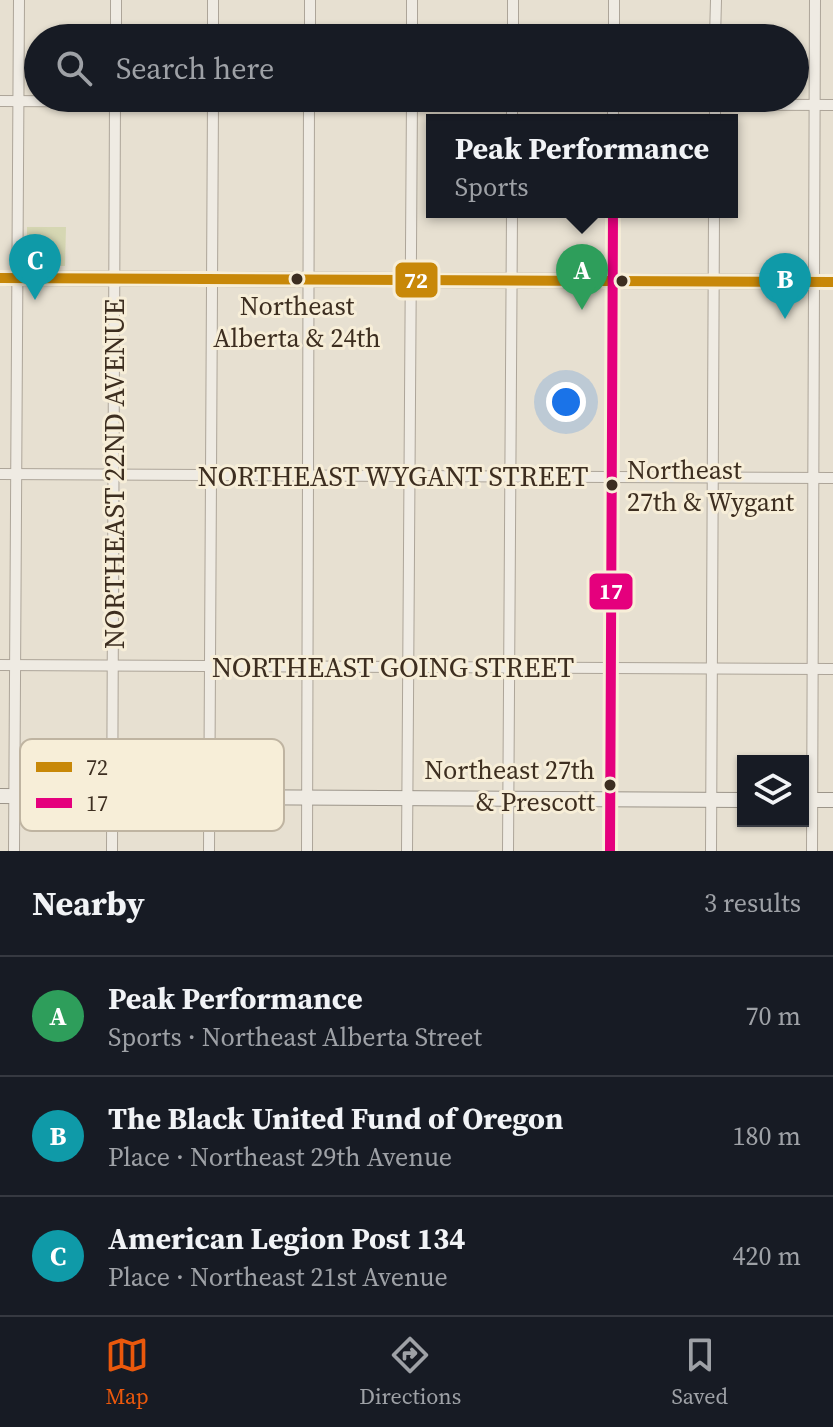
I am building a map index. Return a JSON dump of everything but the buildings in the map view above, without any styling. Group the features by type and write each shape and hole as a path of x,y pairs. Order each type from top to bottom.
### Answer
{"street":[{"path":"14,851 7,796 16,665 19,0"},
{"path":"116,0 116,24"},
{"path":"213,0 213,24"},
{"path":"310,0 310,24"},
{"path":"412,0 412,24"},
{"path":"513,0 513,24"},
{"path":"614,0 614,24"},
{"path":"715,24 716,0"},
{"path":"809,774 813,669 815,0"},
{"path":"0,101 24,101"},
{"path":"809,105 833,105"},
{"name":"NORTHEAST 22ND AVENUE","path":"112,739 115,112"},
{"path":"209,739 213,112"},
{"path":"307,851 309,112"},
{"path":"407,851 412,112"},
{"path":"508,851 512,218"},
{"path":"610,851 613,218"},
{"path":"711,851 714,218"},
{"path":"0,278 833,282"},
{"name":"NORTHEAST WYGANT STREET","path":"0,474 833,478"},
{"name":"NORTHEAST GOING STREET","path":"0,665 833,669"},
{"path":"284,797 737,800"},
{"path":"809,800 833,800"},
{"path":"809,813 812,851"}],"green space":[{"path":"27,227 66,227 65,266 27,266"}],"transit line":[{"name":"17","path":"610,851 613,218"},
{"name":"72","path":"0,278 833,282"}],"place":[{"name":"Northeast Alberta & 24th","path":"297,279"},
{"name":"American Legion Post 134","path":"35,300"},
{"name":"Peak Performance","path":"582,310"},
{"name":"The Black United Fund of Oregon","path":"785,319"},
{"name":"Northeast 27th & Wygant","path":"612,485"},
{"name":"Northeast 27th & Prescott","path":"610,785"}]}
